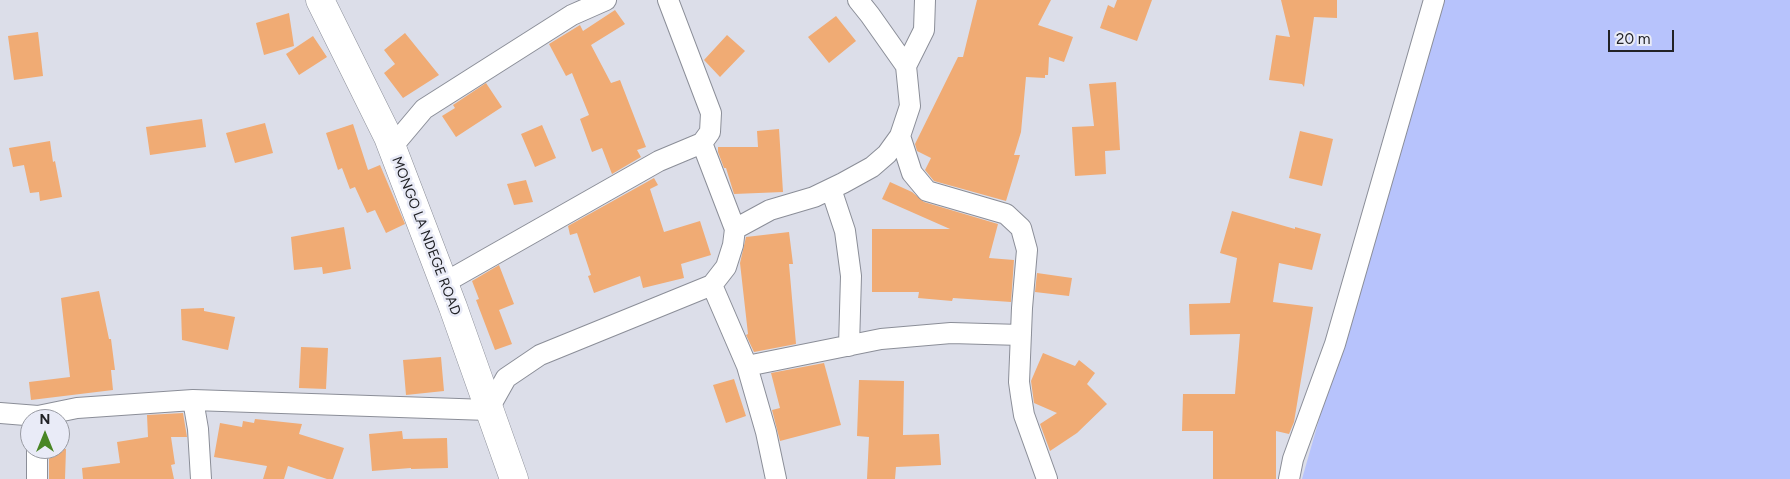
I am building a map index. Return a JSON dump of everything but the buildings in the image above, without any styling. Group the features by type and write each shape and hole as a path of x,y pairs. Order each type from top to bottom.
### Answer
{"street":[{"name":"MONGO LA NDEGE ROAD","path":"320,0 392,147 444,283 514,479"},
{"path":"392,147 424,109 572,15 606,0"},
{"path":"444,283 659,161 702,143 710,132 711,113 668,0"},
{"path":"735,229 770,210 814,198 872,167 887,154 900,136 910,106 906,66 858,0"},
{"path":"906,66 924,30 925,0"},
{"path":"1289,479 1293,460 1335,344 1434,0"},
{"path":"900,136 912,173 927,191 1006,214 1021,228 1027,250 1019,382 1022,405 1047,479"},
{"path":"70,410 193,400 488,410 506,378 540,355 712,285 726,268 735,229 702,143"},
{"path":"831,189 845,231 851,276 848,346"},
{"path":"712,285 746,366 766,432 776,479"},
{"path":"746,366 881,339 951,333 1021,335"},
{"path":"193,400 198,429 201,479"},
{"path":"0,413 20,415"},
{"path":"37,459 37,479"}],"shaded area":[{"path":"1439,0 1790,0 1790,479 1302,479"}]}
